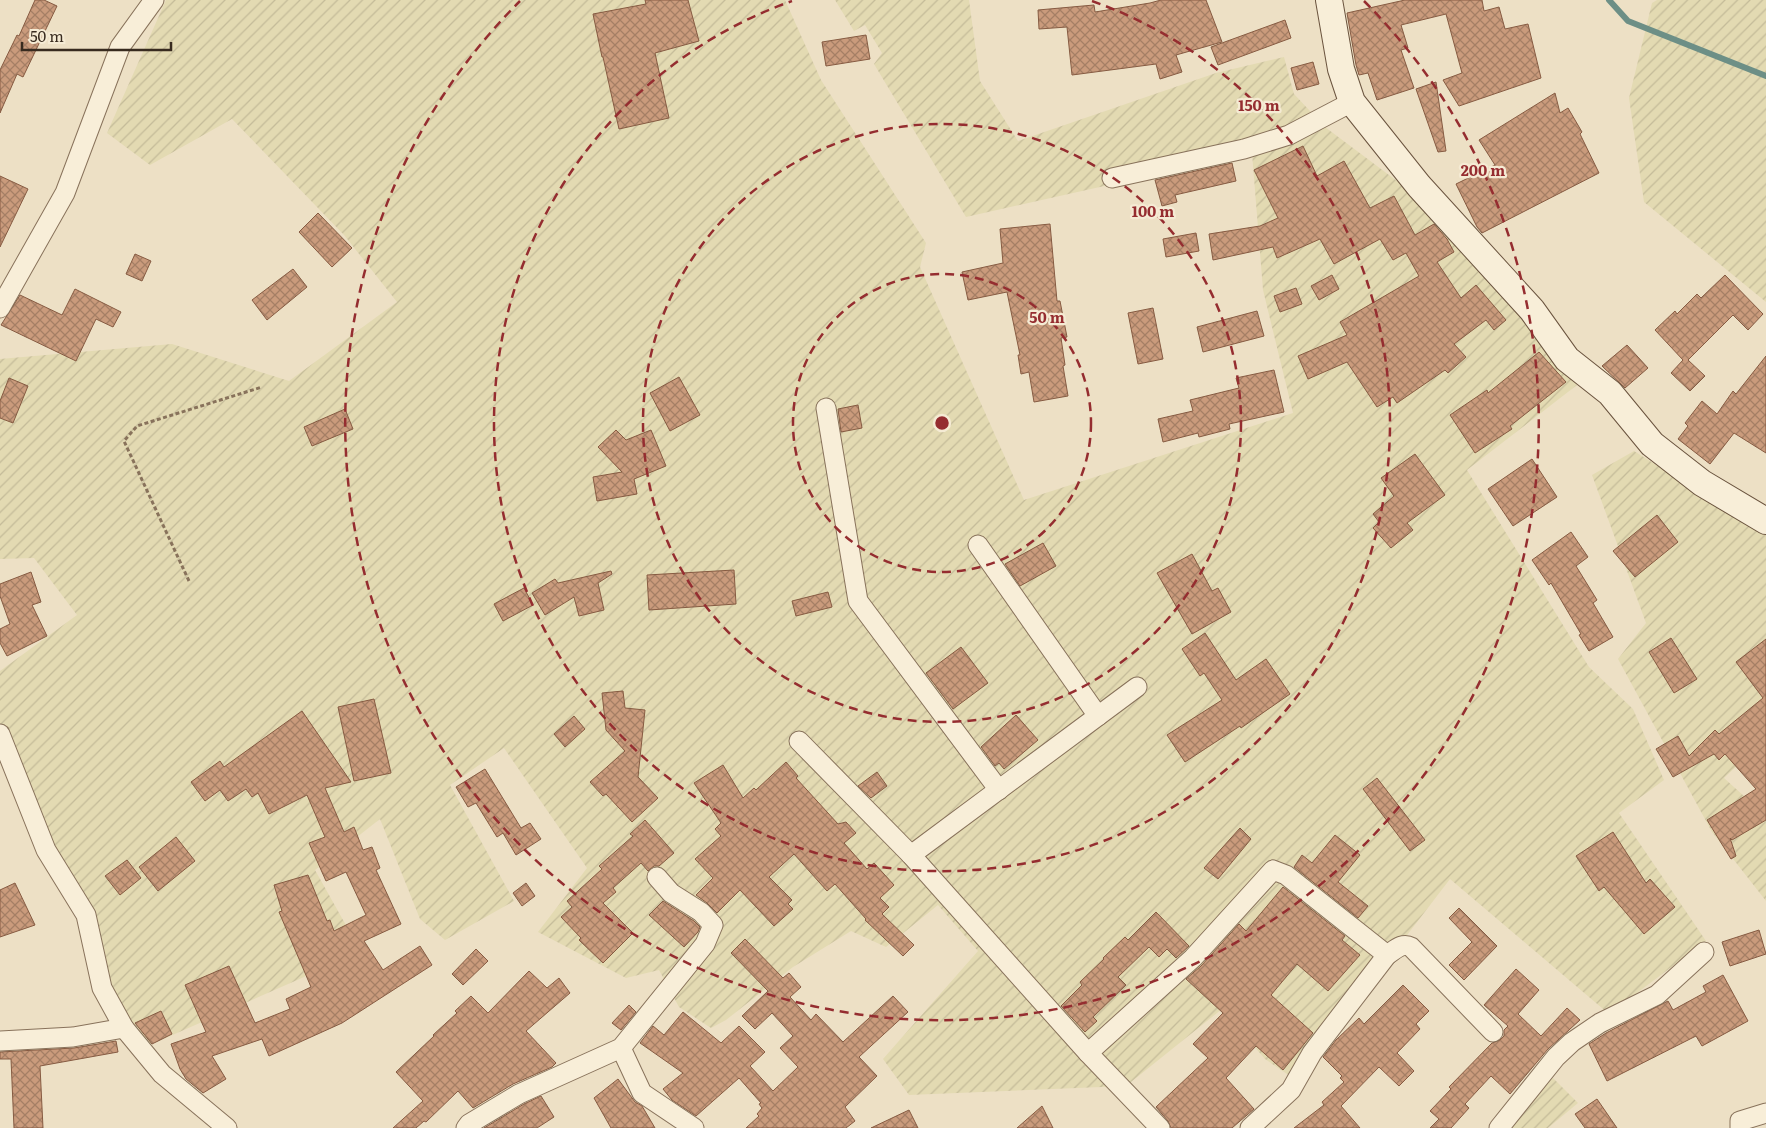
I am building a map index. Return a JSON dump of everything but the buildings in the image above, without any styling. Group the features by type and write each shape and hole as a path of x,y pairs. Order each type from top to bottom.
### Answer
{"street":[{"path":"0,308 65,194 120,47 154,0"},
{"path":"1329,0 1341,68 1352,102 1419,186 1532,310 1567,359 1610,394 1652,444 1702,483 1766,521"},
{"path":"1112,178 1244,149 1289,135 1352,102"},
{"path":"826,408 858,601 999,790"},
{"path":"978,545 1098,716"},
{"path":"911,856 1137,687"},
{"path":"0,734 46,850 86,915 102,988 124,1028 162,1074 227,1128"},
{"path":"799,741 911,856 1088,1053 1160,1128"},
{"path":"1088,1053 1193,958 1273,870 1286,875 1388,955"},
{"path":"466,1128 468,1124 519,1094 621,1048 705,944 712,925 701,912 671,893 657,877"},
{"path":"1250,1128 1291,1090 1312,1053 1388,955 1403,945 1411,947 1493,1032"},
{"path":"1499,1128 1556,1057 1572,1042 1600,1022 1657,995 1704,952"},
{"path":"0,1041 72,1037 124,1028"},
{"path":"621,1048 642,1094 694,1128"},
{"path":"1740,1128 1740,1121 1766,1113"}],"path":[{"path":"189,581 124,442 137,426 262,387"}],"shaded area":[{"path":"166,0 785,0 821,80 926,243 920,267 1024,500 1293,413 1263,290 1252,153 966,217 874,64 882,53 865,25 854,31 835,0 969,0 980,81 1018,141 1216,73 1284,57 1294,94 1325,127 1425,202 1577,385 1467,470 1589,667 1633,709 1664,780 1619,813 1706,941 1609,1014 1450,879 1296,1080 1265,1059 1222,1009 1126,1086 909,1095 883,1059 978,951 938,905 886,947 851,931 793,967 726,1020 711,1028 679,1007 659,970 626,978 538,932 587,868 504,748 450,785 514,901 445,940 420,919 380,819 315,870 361,952 143,1048 47,860 0,745 0,671 77,615 34,558 0,559 0,359 172,344 289,381 397,302 344,235 232,119 150,165 107,133"},
{"path":"1657,0 1766,0 1766,302 1644,202 1629,98 1652,3"},
{"path":"1634,451 1766,534 1766,738 1724,778 1766,816 1766,901 1712,832 1618,659 1646,623 1592,475"},
{"path":"1553,1078 1578,1103 1548,1128 1498,1128"}],"waterway":[{"path":"1609,0 1628,21 1766,76"}]}
